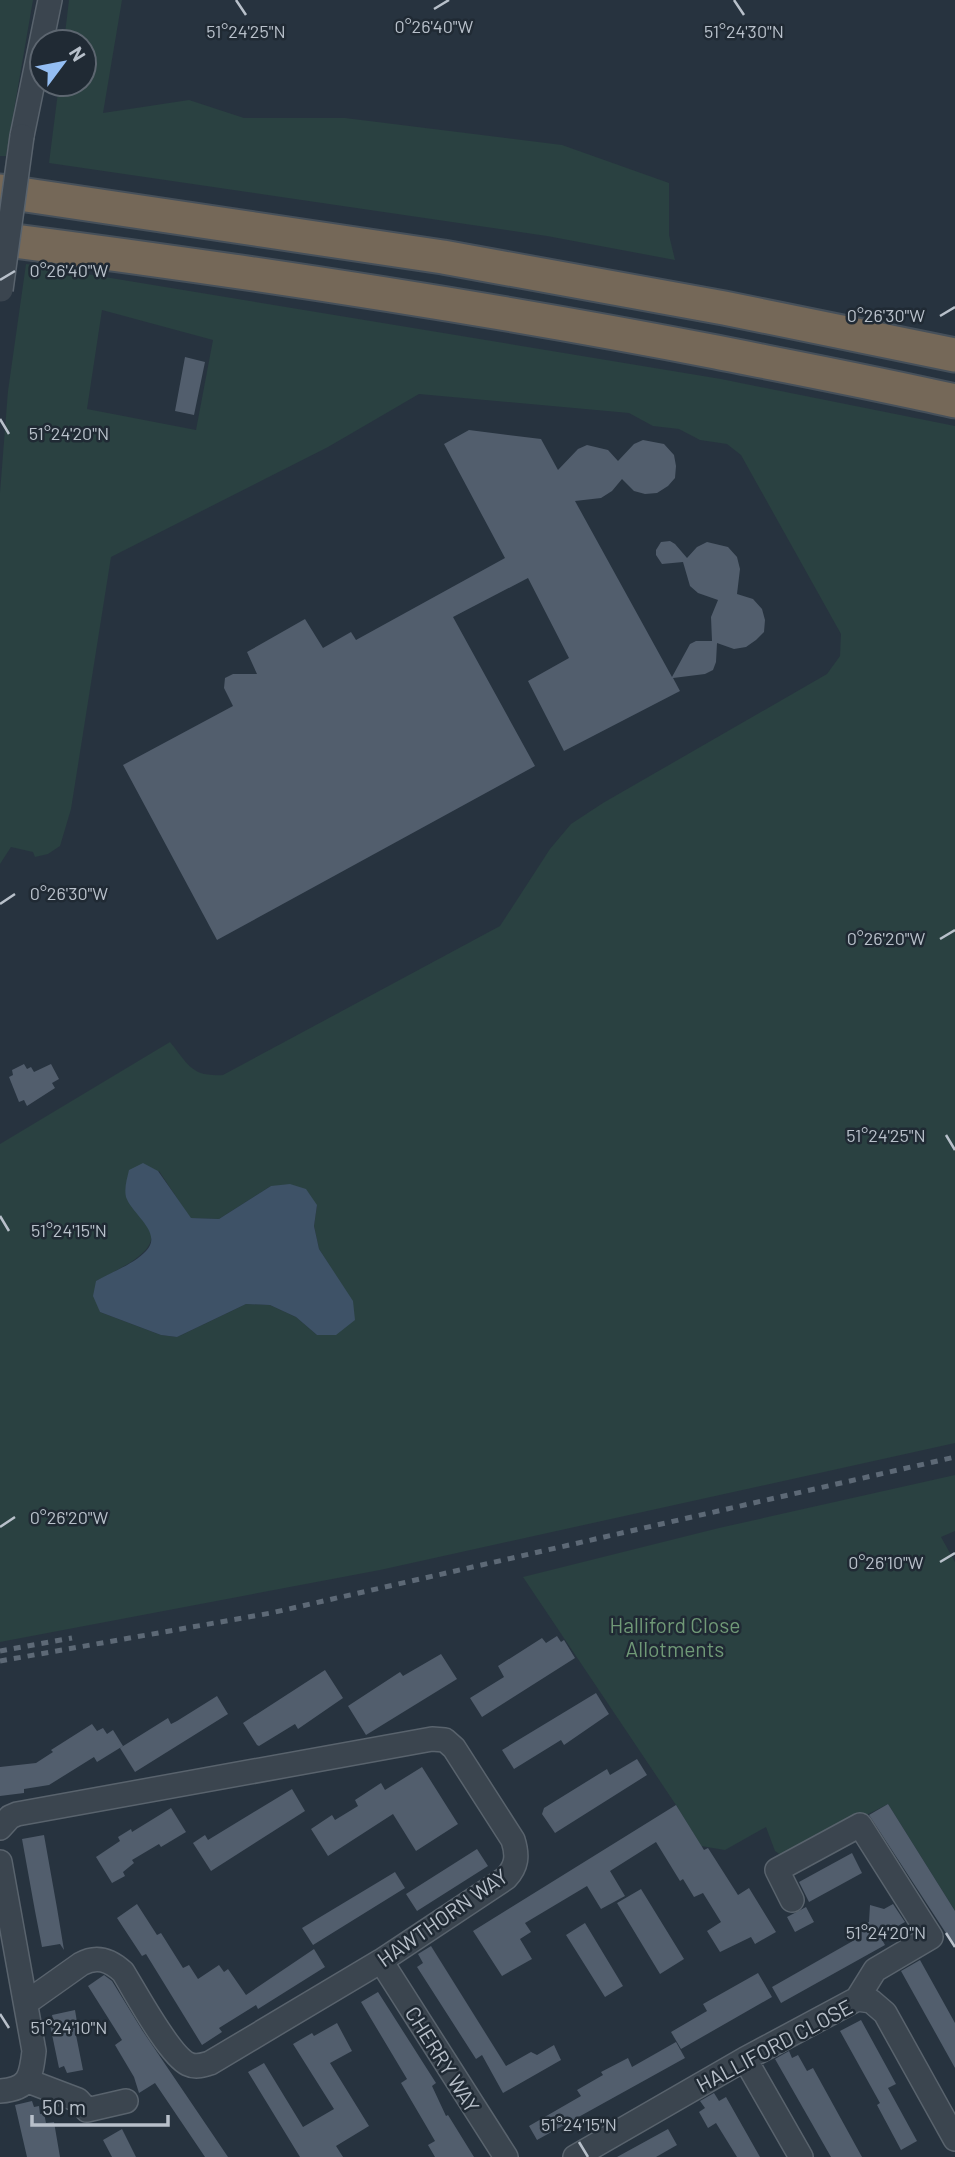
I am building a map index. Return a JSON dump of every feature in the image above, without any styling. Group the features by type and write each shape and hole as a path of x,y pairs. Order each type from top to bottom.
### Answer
{"highway":[{"path":"0,191 443,257 724,308 955,355"},
{"path":"0,239 368,290 635,337 955,401"}],"street":[{"path":"0,298 22,136 50,0"},
{"name":"HAWTHORN WAY","path":"0,1828 10,1816 17,1814 432,1739 445,1740 454,1748 513,1840 516,1851 516,1862 506,1878 381,1961 210,2063 192,2066 173,2051 123,1972 104,1959 90,1958 26,2003"},
{"path":"792,1900 772,1862 859,1825 931,1937 875,1970 857,1999"},
{"path":"0,1862 34,2051 28,2081 18,2088 0,2091"},
{"name":"CHERRY WAY","path":"381,1961 506,2157"},
{"name":"HALLIFORD CLOSE","path":"575,2157 745,2059 857,1999 871,2001 885,2013 955,2138"},
{"path":"745,2059 801,2157"},
{"path":"28,2081 78,2100 88,2110 126,2101"}],"green space":[{"path":"0,0 33,0 6,156 0,156"},
{"path":"69,0 122,0 103,113 189,100 244,118 345,118 562,145 669,183 669,235 675,260 547,236 49,163 57,98 98,98 98,28 66,28"},
{"path":"26,264 721,379 955,426 955,1443 380,1570 0,1642 0,1144 170,1042 191,1068 204,1074 223,1075 500,926 550,849 571,824 827,674 840,656 841,634 741,455 727,444 700,440 679,429 653,426 629,413 419,394 328,447 111,557 71,809 60,846 48,854 35,857 33,852 11,847 0,864 0,493 8,391","holes":["102,310 213,340 196,430 87,409","159,1171 190,1218 219,1219 271,1186 317,1205 314,1226 319,1249 352,1301 317,1335 296,1317 270,1305 246,1304 177,1337 161,1335 100,1312 96,1281 133,1261 148,1247 150,1231 127,1199"]},
{"name":"Halliford Close Allotments","path":"955,1475 955,1531 941,1537 955,1562 955,1911 888,1804 784,1857 775,1851 766,1827 725,1850 701,1846 523,1577 719,1528"}],"water":[{"path":"143,1163 158,1171 191,1218 219,1219 271,1186 290,1184 306,1189 317,1205 314,1226 319,1249 353,1301 355,1320 336,1335 317,1335 296,1317 270,1305 246,1304 177,1337 161,1335 100,1312 93,1296 96,1281 134,1261 150,1246 150,1232 129,1204 125,1194 129,1170"}],"building":[{"path":"185,357 205,362 194,415 175,411"},
{"path":"469,430 541,439 558,470 578,449 587,445 608,450 618,461 634,444 643,440 664,444 674,455 676,466 675,478 668,486 657,493 645,494 634,491 622,479 612,491 601,498 575,501 672,677 690,644 696,641 712,641 711,617 718,600 698,593 690,586 683,562 662,564 656,555 661,542 670,541 675,544 687,558 697,547 707,542 728,547 737,557 740,569 737,594 753,599 762,609 764,632 746,647 734,649 717,643 713,670 705,674 673,678 680,691 564,751 528,681 569,658 528,578 453,617 535,766 217,940 123,765 233,706 224,688 225,678 233,674 257,674 247,652 305,619 323,648 351,632 356,640 505,558 444,444"},
{"path":"24,1064 34,1072 51,1064 59,1079 52,1083 55,1088 27,1106 24,1100 19,1102 9,1077 13,1075 12,1070"},
{"path":"557,1636 561,1642 564,1640 575,1658 482,1717 470,1698 504,1677 498,1666 542,1638 546,1643"},
{"path":"441,1654 457,1679 366,1735 348,1706 400,1672 403,1676"},
{"path":"325,1670 343,1698 298,1729 295,1724 257,1745 243,1723"},
{"path":"596,1693 609,1714 564,1745 561,1740 514,1769 502,1750"},
{"path":"217,1696 228,1714 135,1772 120,1748 168,1718 171,1724"},
{"path":"92,1724 97,1731 103,1728 107,1734 113,1730 123,1746 97,1762 94,1757 49,1785 24,1789 24,1793 0,1796 0,1767 36,1763"},
{"path":"637,1759 647,1775 555,1833 542,1814 544,1808 607,1769 610,1775"},
{"path":"422,1767 458,1824 416,1851 393,1814 328,1856 311,1829 332,1815 335,1820 358,1806 355,1800 381,1783 385,1790"},
{"path":"292,1789 305,1811 211,1871 193,1843 205,1835 208,1840"},
{"path":"888,1804 955,1911 955,1947 869,1815"},
{"path":"676,1805 704,1850 708,1848 738,1895 749,1888 776,1932 755,1944 751,1937 720,1952 707,1931 721,1922 703,1893 694,1897 683,1879 680,1881 656,1842 610,1871 625,1896 601,1909 587,1886 525,1923 531,1932 520,1939 532,1959 502,1976 473,1931"},
{"path":"171,1808 186,1832 132,1860 134,1863 123,1872 125,1876 112,1883 96,1857 120,1841 118,1837 131,1829 132,1832"},
{"path":"44,1835 64,1950 60,1944 42,1947 22,1839"},
{"path":"477,1849 488,1866 417,1911 406,1894"},
{"path":"852,1853 862,1873 809,1902 799,1882"},
{"path":"395,1872 405,1888 313,1945 302,1928"},
{"path":"641,1889 684,1959 660,1974 617,1903"},
{"path":"137,1904 157,1935 161,1933 183,1968 189,1965 198,1979 219,1965 224,1972 228,1969 246,1995 314,1949 325,1967 258,2009 256,2005 219,2028 222,2032 202,2045 146,1954 142,1956 117,1918"},
{"path":"893,1904 905,1922 880,1936 885,1945 781,2003 772,1987 858,1938 854,1930 869,1922 870,1905 884,1909"},
{"path":"806,1907 814,1922 795,1932 787,1917"},
{"path":"585,1923 623,1986 605,1997 566,1935"},
{"path":"431,1946 506,2066 531,2052 537,2055 554,2045 561,2060 503,2093 482,2055 476,2059 417,1967 423,1963 418,1954"},
{"path":"920,1960 955,2023 955,2068 901,1971"},
{"path":"758,1973 772,1997 681,2049 671,2032 707,2011 703,2004"},
{"path":"104,1975 112,1981 228,2157 205,2157 155,2083 139,2093 134,2077 115,2045 122,2040 88,1986"},
{"path":"378,1992 436,2083 432,2086 446,2116 448,2115 474,2157 435,2157 428,2145 435,2141 401,2083 407,2079 361,2002"},
{"path":"75,2010 79,2034 76,2035 83,2070 67,2073 64,2066 59,2068 50,2025 54,2024 52,2015"},
{"path":"861,2020 896,2084 888,2088 917,2141 901,2150 877,2105 880,2103 840,2031"},
{"path":"337,2023 352,2051 330,2063 369,2126 336,2146 343,2157 300,2157 248,2072 264,2063 303,2127 334,2109 293,2044"},
{"path":"676,2042 685,2058 537,2140 529,2126 581,2096 577,2090 603,2075 601,2072 628,2058 632,2067"},
{"path":"789,2051 792,2058 798,2055 807,2071 813,2068 862,2157 831,2157 775,2059"},
{"path":"714,2093 719,2101 726,2097 760,2157 737,2157 716,2123 708,2128 699,2112 705,2108 700,2101"},
{"path":"32,2101 34,2107 39,2106 40,2114 44,2113 46,2123 54,2122 60,2157 27,2157 15,2105"},
{"path":"122,2129 136,2157 112,2157 103,2140"},
{"path":"668,2129 677,2145 656,2157 617,2157"}],"railway":[{"path":"0,1661 271,1613 955,1457"},
{"path":"0,1651 72,1638"}]}
